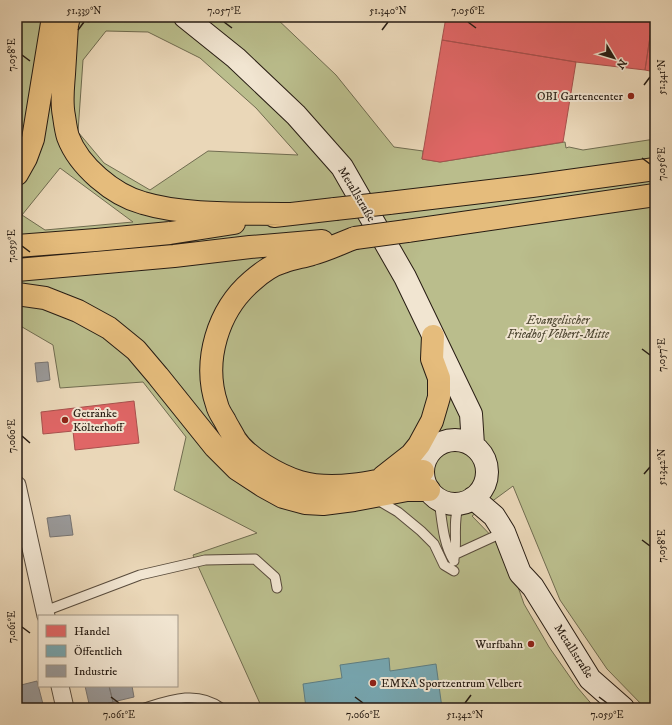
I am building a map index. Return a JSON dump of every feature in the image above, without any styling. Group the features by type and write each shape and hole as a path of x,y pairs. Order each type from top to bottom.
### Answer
{"highway":[{"path":"45,17 49,46"},
{"path":"17,174 26,158 33,139 53,17"},
{"path":"69,17 67,25 62,95 63,114 68,137 79,157 95,175 118,192 142,203 200,212 288,214"},
{"path":"64,75 74,33 86,17"},
{"path":"17,246 170,233 288,214 532,186 655,169"},
{"path":"17,270 355,238 655,195"},
{"path":"355,238 313,254 282,262 267,269 240,292 229,307 220,324 215,342 211,363 212,385 217,405 236,441 266,467 301,482 321,486 343,485 445,493"},
{"path":"17,294 45,298 78,311 109,328 136,350 215,447 237,469 283,497 305,503 323,504 354,500 376,488 411,455 419,445 432,421 439,397 439,378 432,359 433,336"}],"main road":[{"name":"Metallstraße","path":"185,17 236,58 291,110 342,167 405,277 460,394 471,414 473,445"},
{"path":"452,440 460,394"},
{"path":"452,440 466,442 473,445 479,450 485,461 487,472 483,487 445,493 425,462 429,454 435,447 443,442 452,440"},
{"name":"Metallstraße","path":"486,480 515,524 525,547 533,587"},
{"name":"Metallstraße","path":"445,493 494,516 504,532 520,573 533,587 590,679 623,708"}],"street":[{"path":"17,485 45,614"},
{"path":"60,687 65,708"}],"lane":[{"path":"376,488 398,512 434,544 444,565 454,571"},
{"path":"445,493 457,510 455,535 456,554 454,561 444,533 445,493"},
{"path":"456,554 504,532"},
{"path":"45,614 140,574 205,560 255,559 275,577 277,588"},
{"path":"144,708 176,698 193,698 215,704 220,708"}],"green space":[{"name":"Evangelischer Friedhof Velbert-Mitte","path":"17,17 57,17 89,22 99,17 275,17 336,75 394,147 423,151 422,159 440,162 565,142 566,148 569,147 583,150 655,139 655,708 645,708 607,669 560,600 513,486 472,516 505,550 524,604 549,647 577,687 595,708 262,708 193,555 257,533 174,490 186,437 143,382 60,388 53,345 17,324","holes":["106,31 148,32 200,58 256,108 298,155 208,151 150,190 104,163 78,132 83,60","60,168 133,222 45,230 22,215"]}],"building: Handel":[{"path":"446,17 653,17 645,70 576,62 442,40"},
{"path":"653,17 655,17 655,72 645,70"},
{"path":"442,40 576,62 563,142 440,162 422,159"},
{"path":"134,401 139,443 75,450 73,431 43,434 41,412"}],"building: Öffentlich":[{"name":"EMKA Sportzentrum Velbert","path":"389,658 390,671 436,664 442,708 306,708 303,684 342,678 340,665"}],"building: Industrie":[{"path":"48,362 50,380 37,382 35,363"},
{"path":"70,515 73,535 50,537 47,518"},
{"path":"37,681 44,708 17,708 17,686"},
{"path":"85,687 109,687 113,702 90,708"},
{"path":"109,687 132,687 134,697 113,702"}],"place":[{"name":"OBI Gartencenter","path":"631,96"},
{"name":"Getränke Költerhoff","path":"65,420"},
{"name":"Wurfbahn","path":"531,644"},
{"name":"EMKA Sportzentrum Velbert","path":"373,683"}]}
